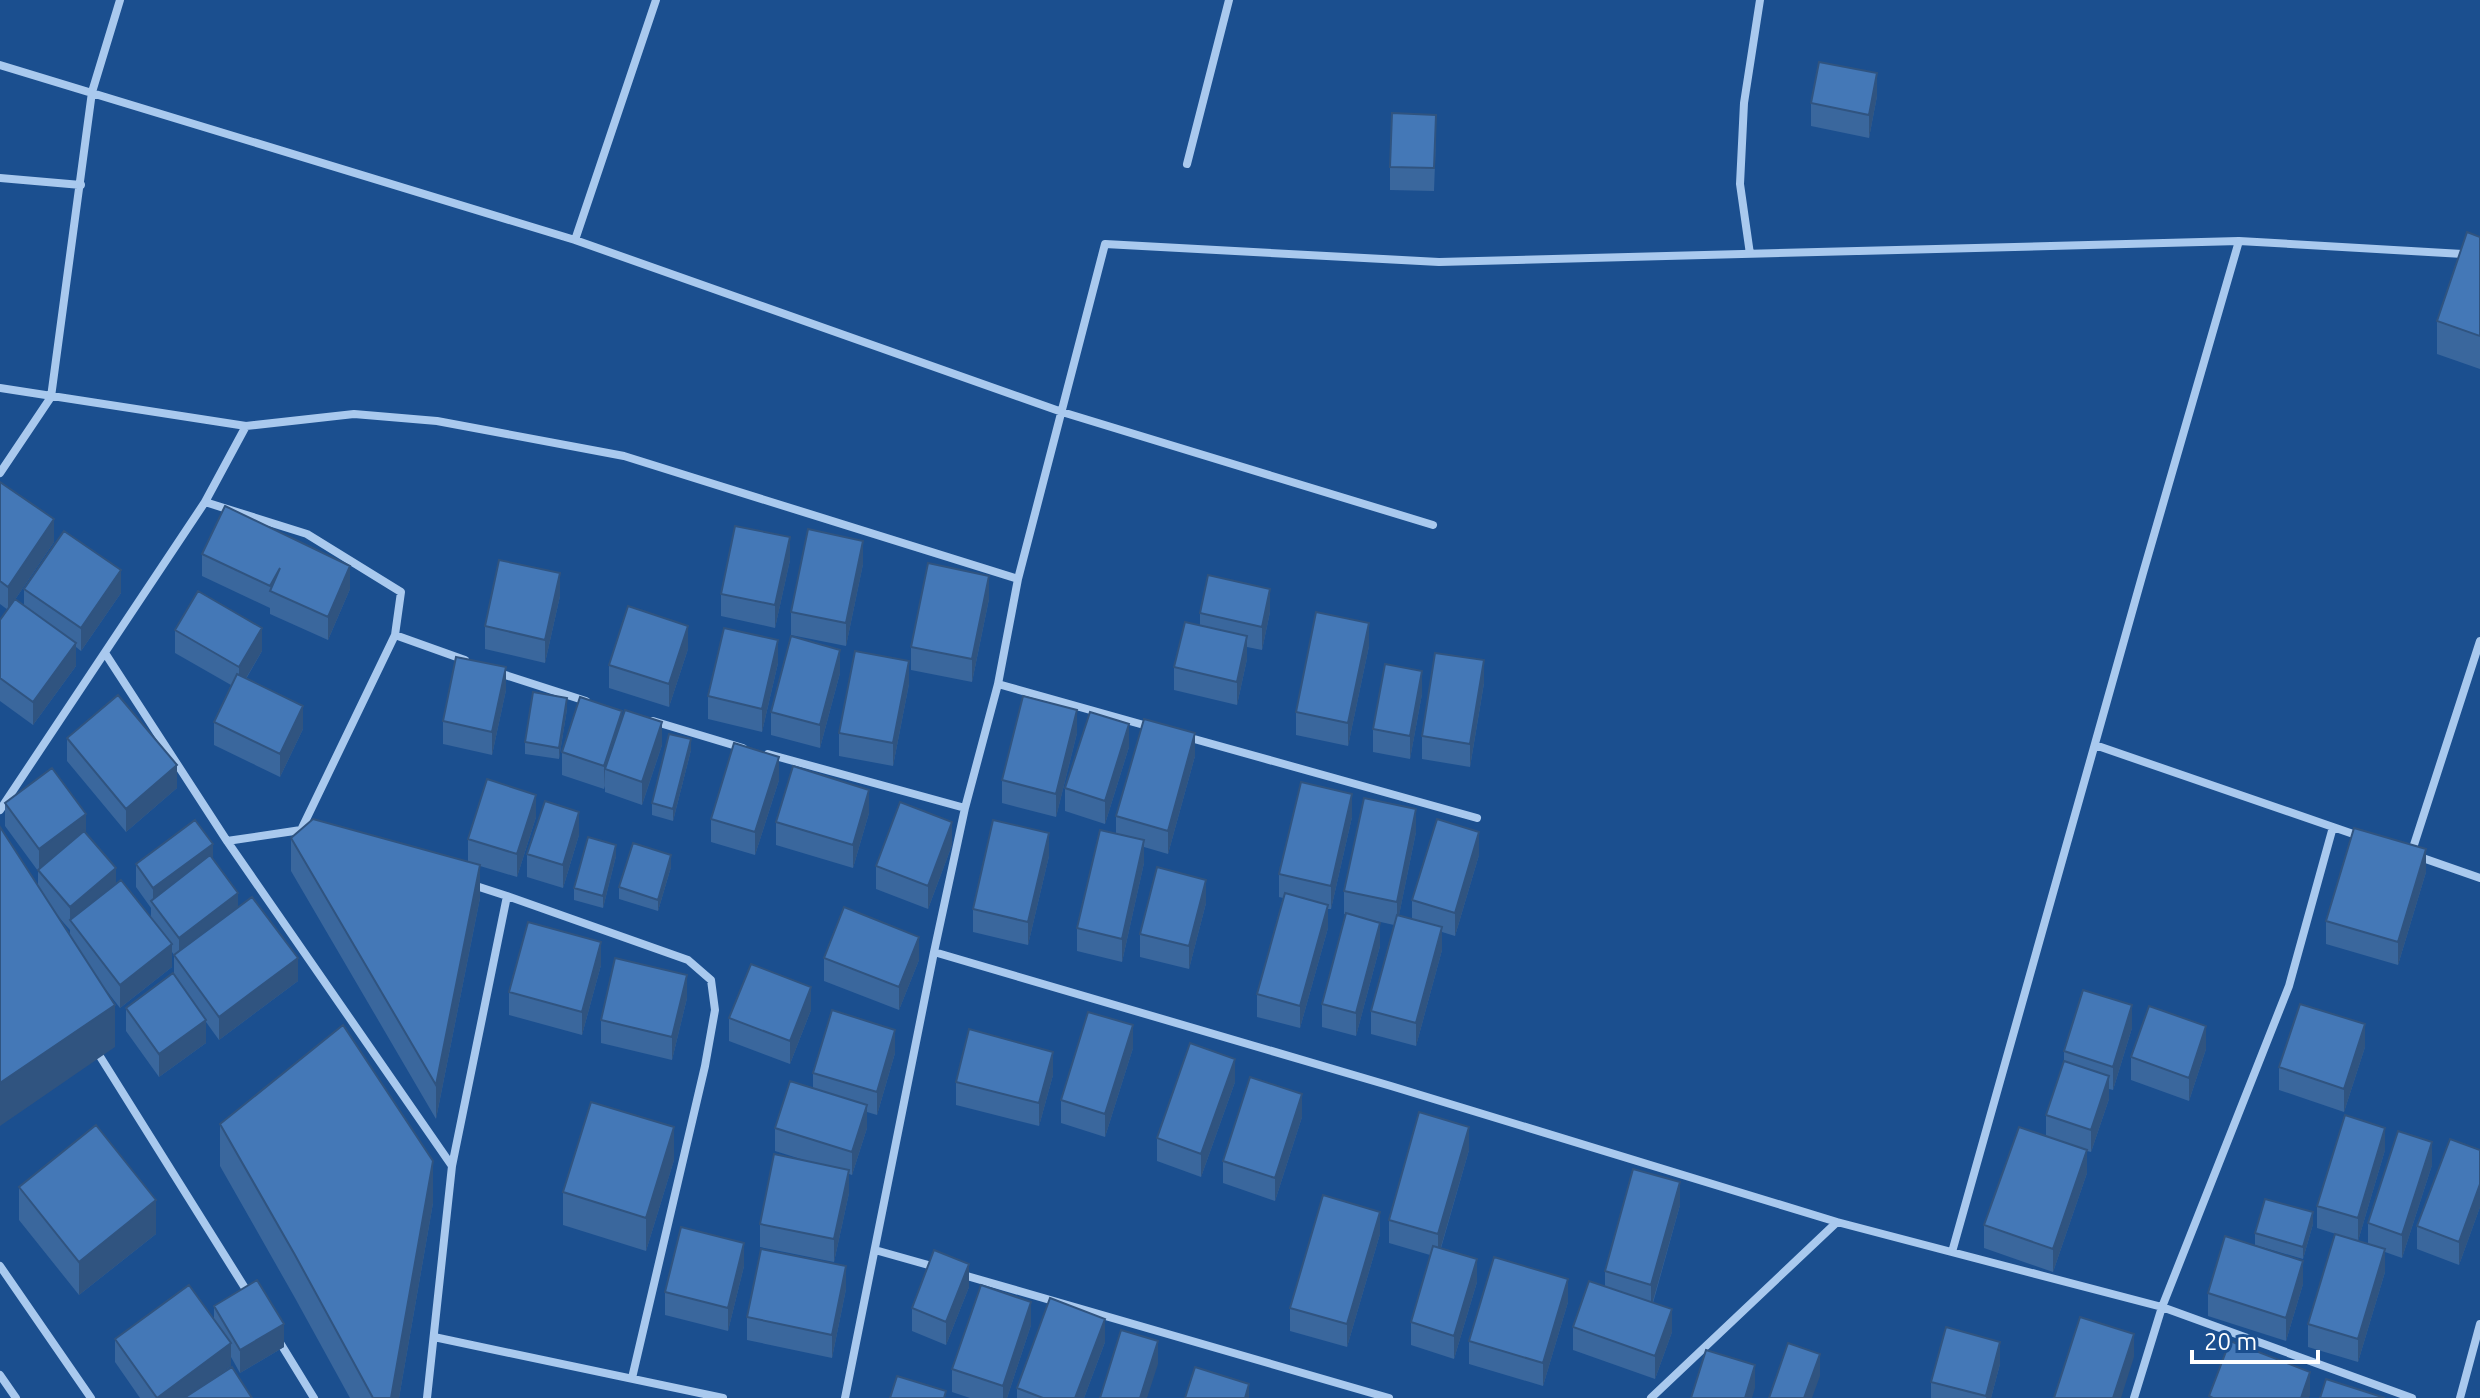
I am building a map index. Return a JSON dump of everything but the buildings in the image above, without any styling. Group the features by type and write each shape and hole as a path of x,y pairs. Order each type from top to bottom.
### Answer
{"street":[{"path":"0,473 51,397 92,92 120,0"},
{"path":"575,240 656,0"},
{"path":"1187,164 1229,0"},
{"path":"1750,254 1740,184 1744,103 1760,0"},
{"path":"0,65 575,240 1062,412 1433,525"},
{"path":"0,178 81,185"},
{"path":"1952,1252 2239,241"},
{"path":"845,1398 965,808 998,684 1018,579 1105,244 1439,262 2239,241 2480,255"},
{"path":"0,388 246,426 354,414 437,421 624,456 1018,579"},
{"path":"0,810 205,502 246,426"},
{"path":"205,502 307,534 401,592 395,635 301,830"},
{"path":"395,635 597,704"},
{"path":"2411,854 2480,641"},
{"path":"105,653 227,841 452,1166"},
{"path":"998,684 1162,730"},
{"path":"642,718 747,749"},
{"path":"1177,734 1477,818"},
{"path":"2095,745 2372,841"},
{"path":"761,753 965,808"},
{"path":"2134,1398 2162,1307 2289,986 2333,827"},
{"path":"227,841 301,830 316,835"},
{"path":"2398,850 2480,878"},
{"path":"463,882 688,960 711,980 715,1010 705,1066 632,1378"},
{"path":"427,1398 452,1166 507,896"},
{"path":"934,952 1391,1086 1837,1222 2162,1307 2412,1398"},
{"path":"93,1046 255,1303"},
{"path":"1651,1398 1837,1222"},
{"path":"875,1250 1389,1398"},
{"path":"0,1266 91,1398"},
{"path":"2460,1398 2480,1324"},
{"path":"272,1330 314,1398"},
{"path":"434,1337 723,1398"},
{"path":"0,1375 16,1398"}]}
